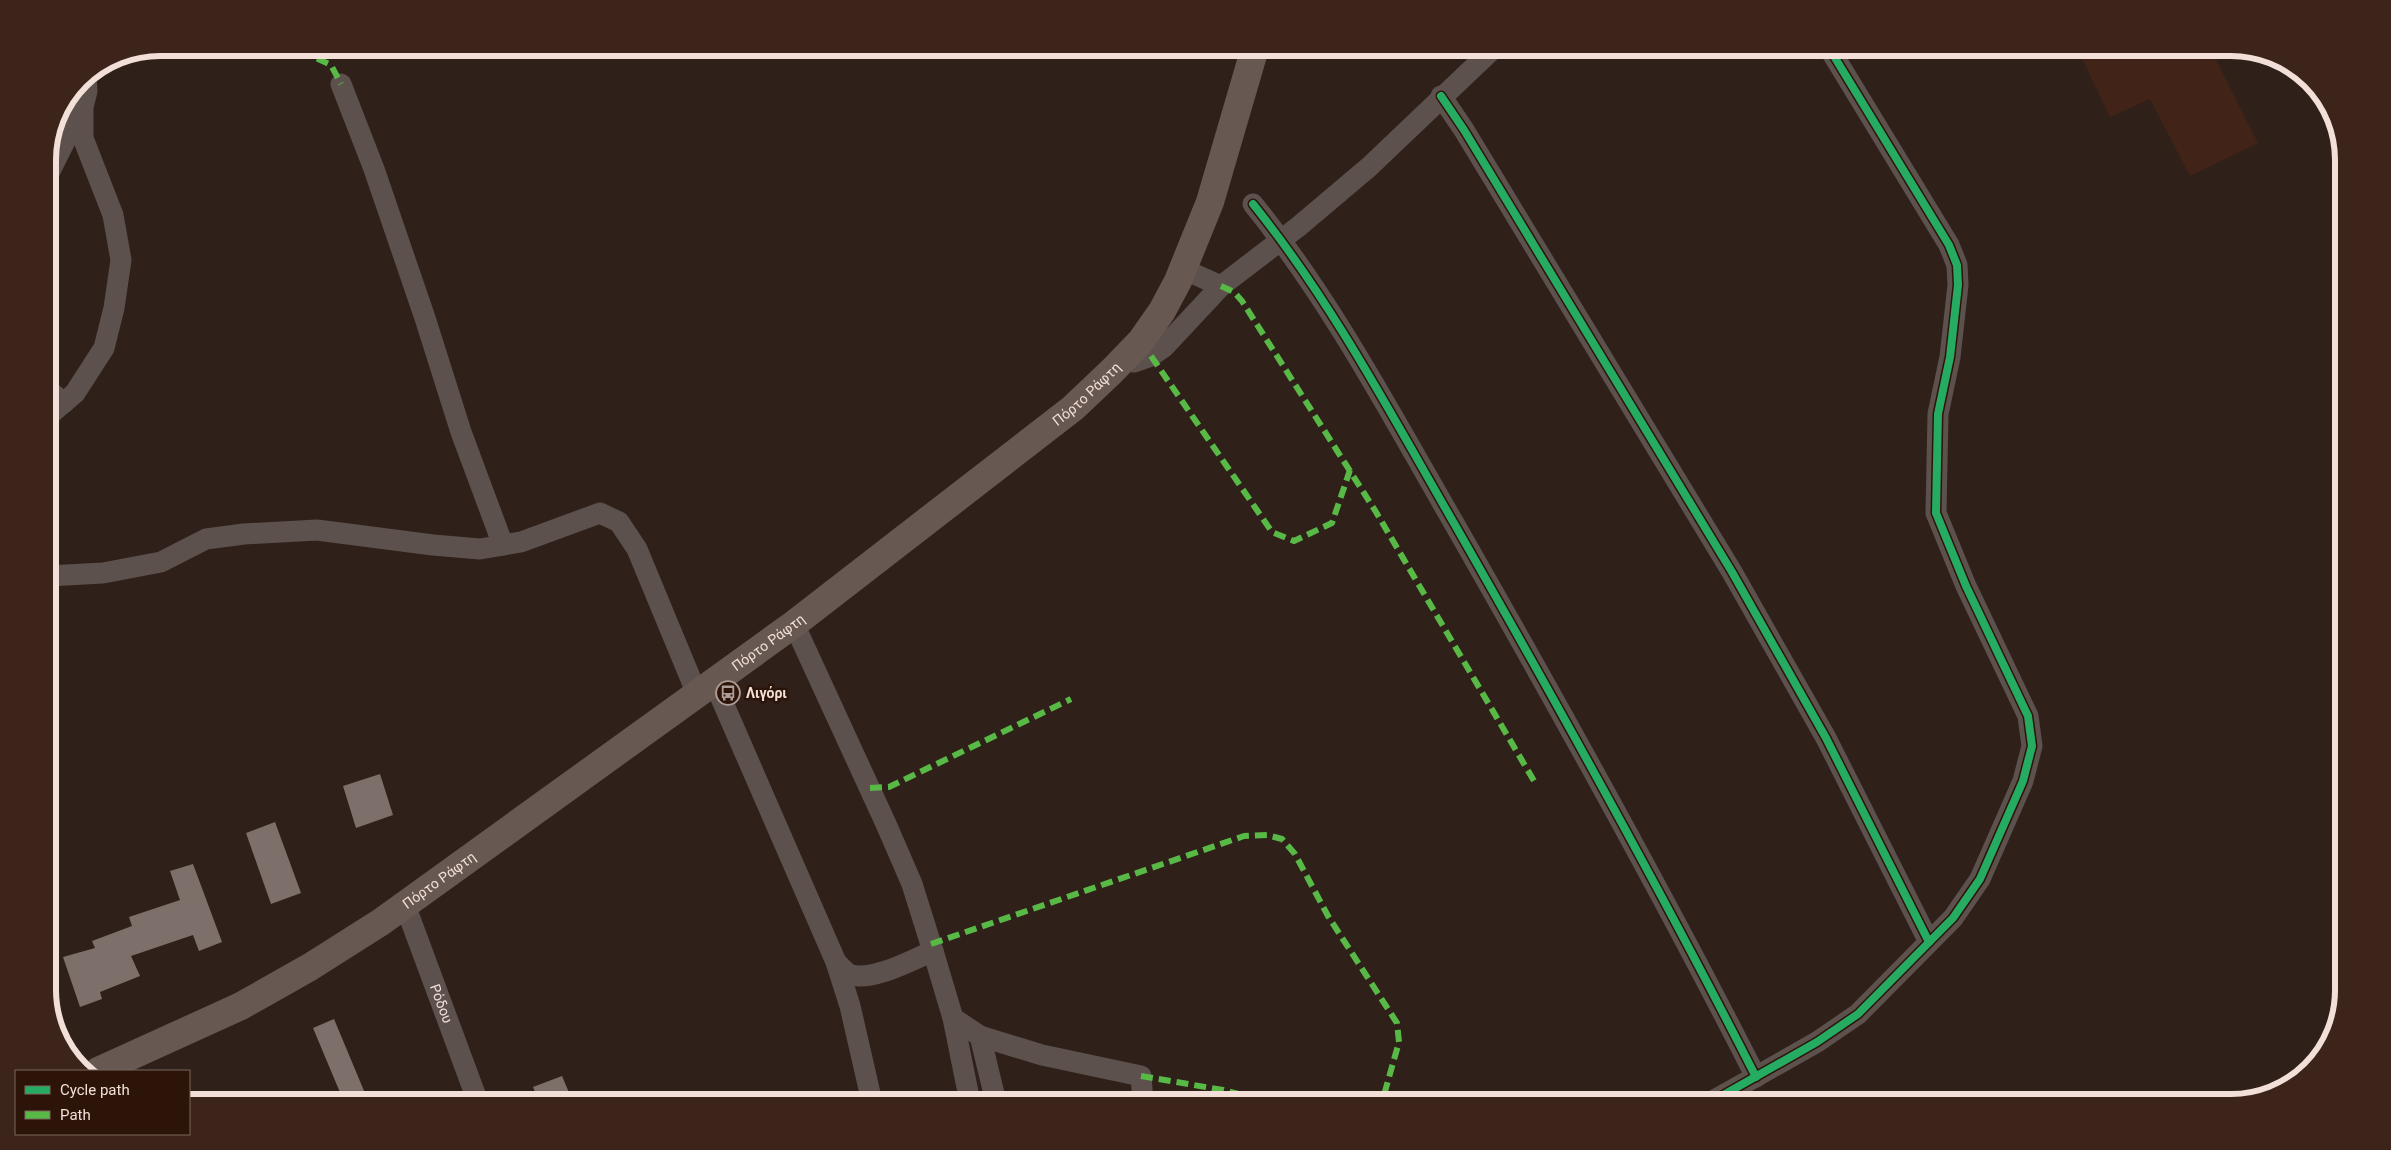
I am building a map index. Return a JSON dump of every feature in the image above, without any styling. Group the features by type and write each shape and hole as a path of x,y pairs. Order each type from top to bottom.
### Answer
{"main road":[{"name":"Πόρτο Ράφτη","path":"100,1070 206,1023 270,990 310,967 405,905 794,624 1073,408 1141,341 1162,311 1183,268 1210,202 1253,56"}],"street":[{"path":"1122,361 1134,362 1143,359 1164,347 1221,286 1282,239 1368,167 1485,56"},
{"path":"1726,1094 1818,1042 1858,1014 1953,918 1980,879 2023,781 2032,746 2028,716 1962,577 1936,513 1938,414 1950,357 1958,285 1957,265 1949,245 1834,56"},
{"path":"341,84 374,169 425,318 461,432 503,545"},
{"path":"56,402 75,393 104,348 114,308 121,260 113,215 83,138 83,107 87,87"},
{"path":"1441,96 1464,130 1732,572 1826,738 1929,942"},
{"path":"56,159 83,107"},
{"path":"1253,204 1282,239 1357,356 1504,611 1598,779 1756,1077"},
{"path":"1183,268 1221,286"},
{"path":"56,576 103,573 161,562 206,539 253,534 316,530 480,549 521,542 600,513 620,522 637,549 706,688 836,962 850,1006 870,1094"},
{"path":"794,624 912,884 953,1018 968,1094"},
{"name":"Ρόδου","path":"405,905 475,1094"},
{"path":"836,962 849,974 865,976 894,968 933,951"},
{"path":"953,1018 980,1036 1042,1055 1140,1076 1142,1094"},
{"path":"980,1036 994,1094"}],"shaded area":[{"path":"2081,56 2214,56 2258,143 2190,176 2150,99 2110,117"}],"building":[{"path":"380,774 393,815 356,828 343,786"},
{"path":"275,822 301,893 271,904 246,833"},
{"path":"193,864 222,942 199,951 193,935 131,956 140,976 100,992 102,999 80,1007 63,957 95,948 92,941 132,926 129,917 180,900 170,871"},
{"path":"334,1019 365,1094 341,1094 313,1028"},
{"path":"562,1076 570,1094 536,1094 533,1087"}],"marked path":[{"path":"311,56 331,65 341,84"},
{"path":"1221,286 1234,292 1242,301 1376,512 1537,786"},
{"path":"1151,356 1272,532 1294,541 1332,523 1350,470"},
{"path":"870,788 889,787 1071,699"},
{"path":"931,944 1244,836 1267,835 1282,839 1295,854 1328,916 1397,1023 1399,1042 1384,1094"},
{"path":"1141,1076 1239,1094"}],"cycle path":[{"path":"1725,1094 1817,1042 1858,1014 1953,918 1980,879 2023,781 2032,746 2028,716 1966,586 1936,513 1938,414 1950,357 1958,285 1957,265 1949,245 1834,56"},
{"path":"1441,96 1464,130 1732,572 1826,738 1929,942"},
{"path":"1253,204 1309,280 1384,401 1609,799 1684,937 1756,1077"}],"place":[{"name":"Λιγόρι","path":"728,693"}]}
